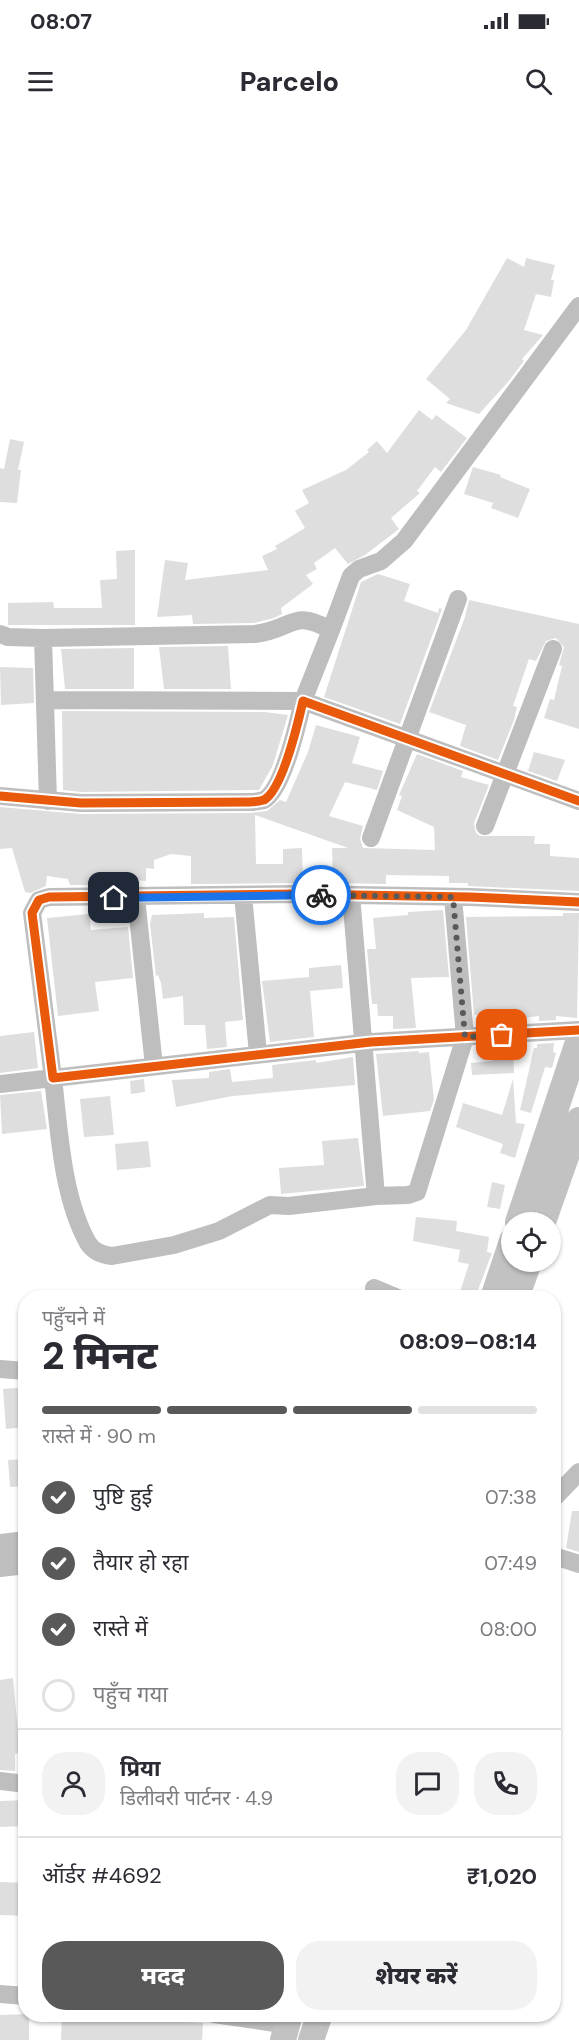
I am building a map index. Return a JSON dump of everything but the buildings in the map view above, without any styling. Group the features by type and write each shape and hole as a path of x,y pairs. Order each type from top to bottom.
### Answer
{"main road":[{"path":"521,1212 579,1039"},
{"path":"547,1212 579,1120"},
{"path":"496,1290 502,1272"},
{"path":"519,1290 525,1272"},
{"path":"311,2040 317,2022"}],"street":[{"path":"0,796 48,801 250,802 264,800 274,790 293,739 303,701 351,576 359,569 381,561 404,541 579,306"},
{"path":"371,838 458,599"},
{"path":"0,634 8,637 43,638 255,634 282,629 295,620 308,618 331,630"},
{"path":"43,638 47,700 48,801"},
{"path":"485,826 553,649"},
{"path":"47,700 303,701 506,772 579,801"},
{"path":"351,895 376,1196"},
{"path":"453,897 465,1037 417,1192 408,1195 376,1196 289,1206 270,1205 219,1231 174,1245 112,1256 104,1255 89,1244 69,1189 32,913 39,900 49,897 351,895 453,897 579,903"},
{"path":"243,896 258,1054"},
{"path":"136,898 154,1066"},
{"path":"0,1084 362,1043 579,1030"},
{"path":"374,1288 379,1290"},
{"path":"0,1369 18,1370"},
{"path":"561,1491 579,1472"},
{"path":"0,1545 18,1543"},
{"path":"561,1558 579,1564"},
{"path":"0,1566 18,1564"},
{"path":"0,1781 18,1783"},
{"path":"0,1994 18,1995"},
{"path":"263,2022 287,2026"}],"cycle path":[{"path":"0,796 81,803 264,800 271,793 283,770 303,701 579,801"},
{"path":"579,902 470,897 299,894 49,897 39,900 32,913 53,1078 371,1042 579,1030"}],"way so far":[{"path":"321,895 453,897 465,1037 502,1035"}],"route":[{"path":"114,898 321,895"}]}
